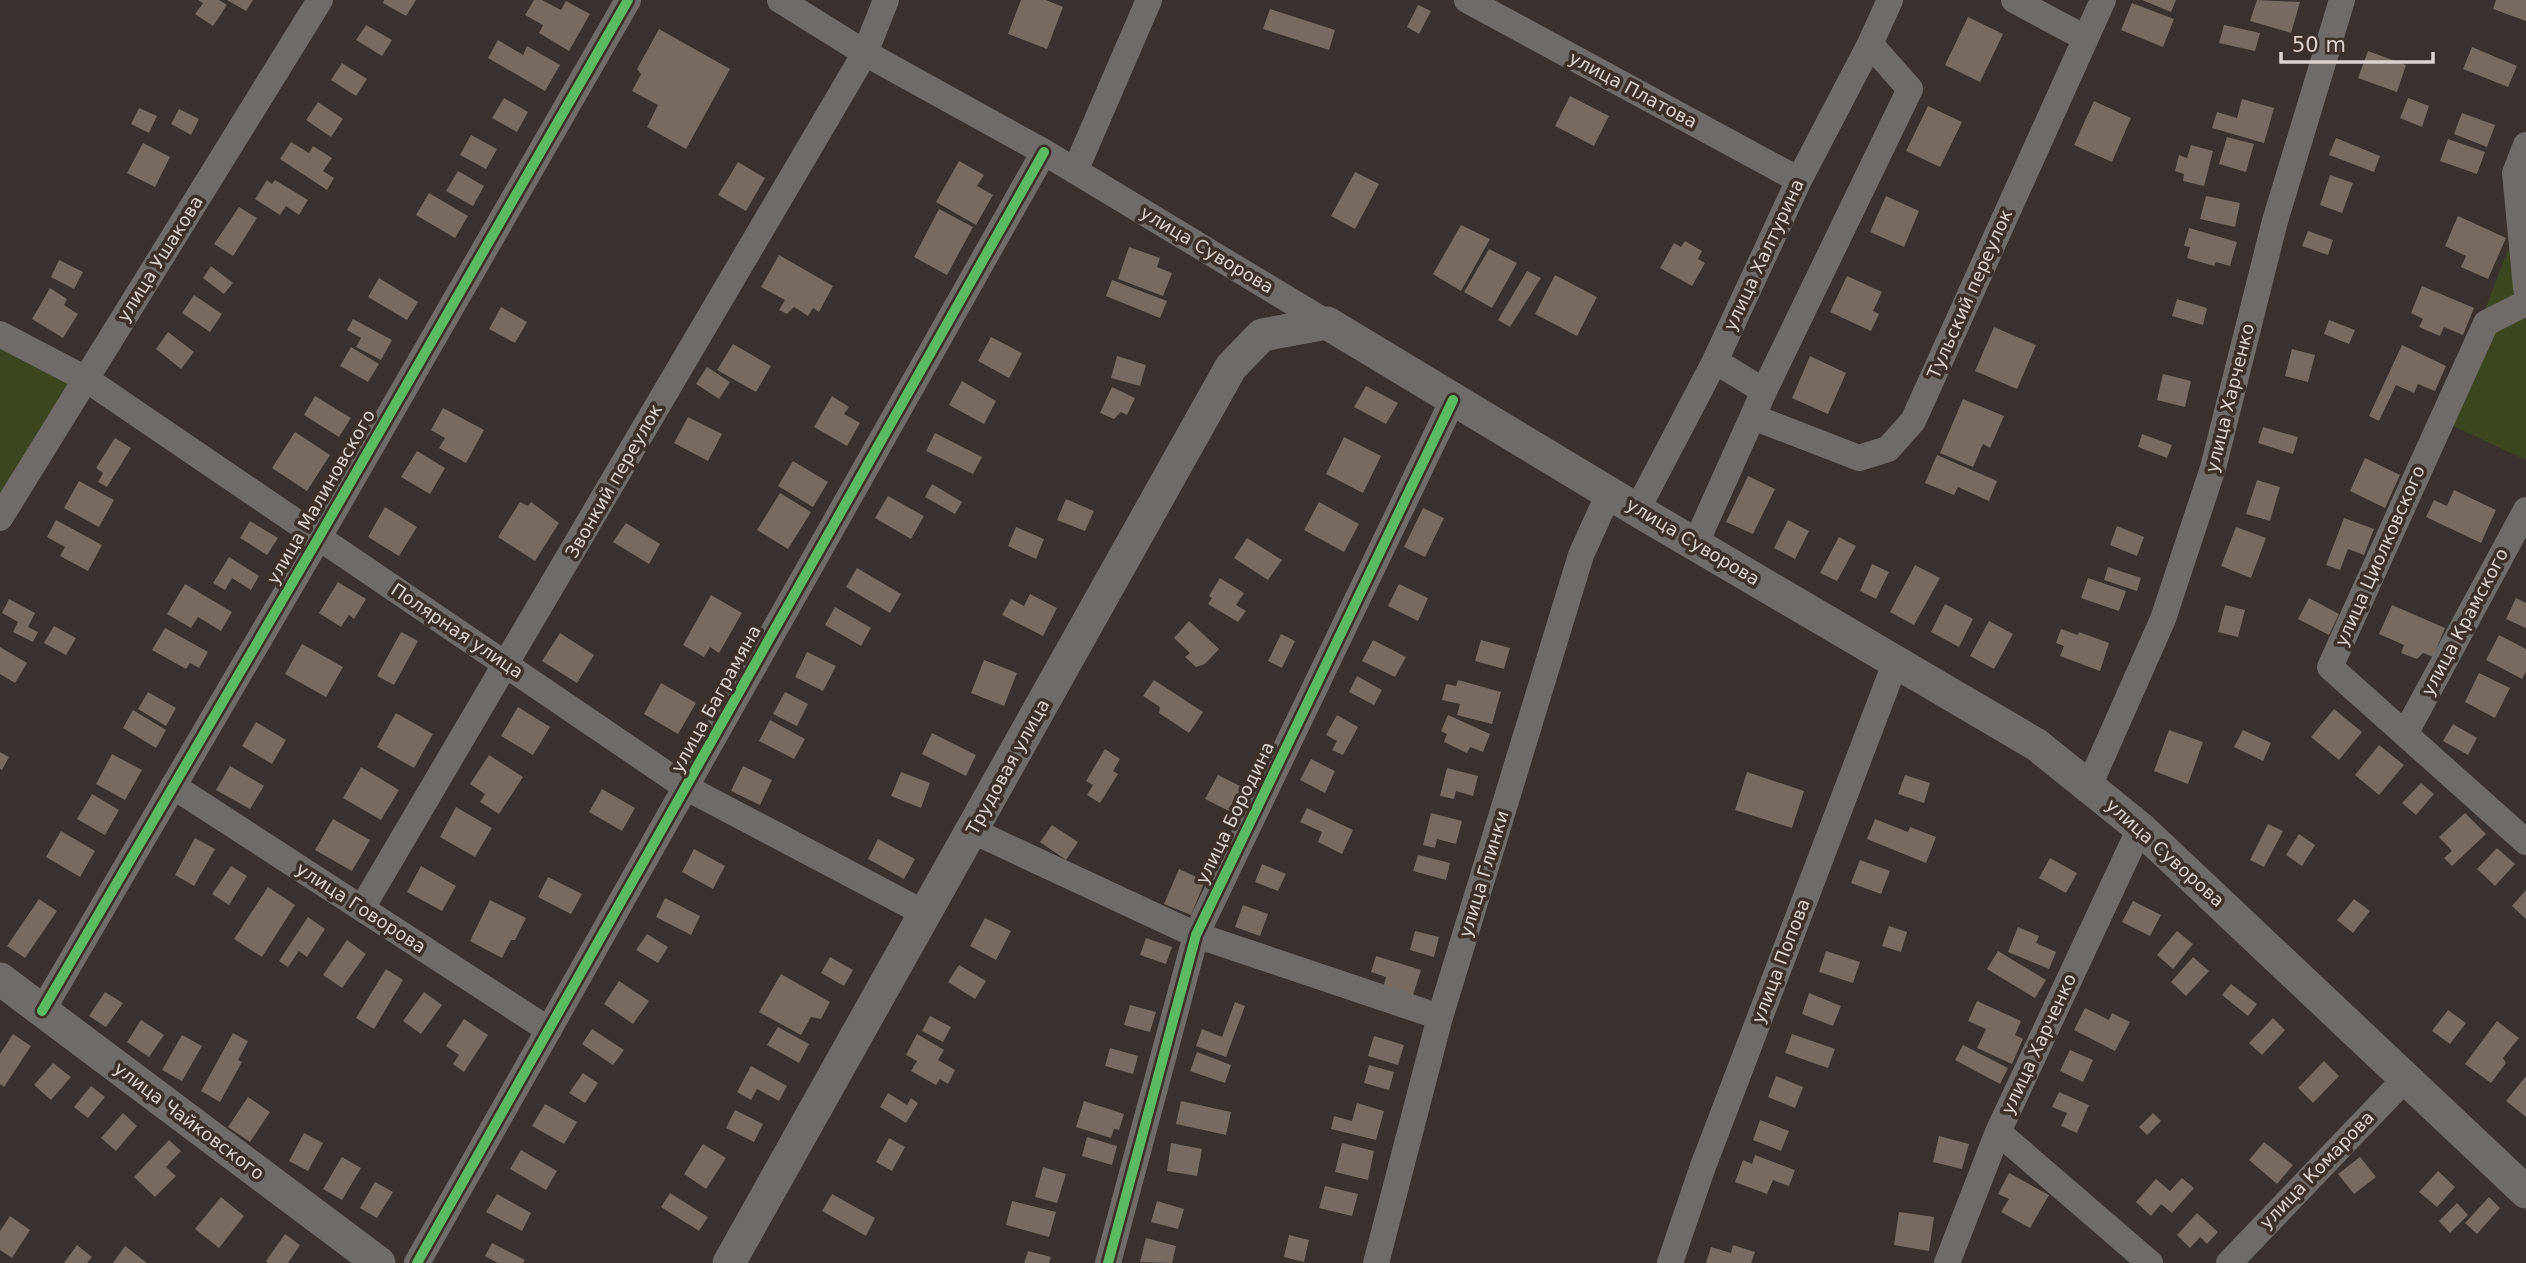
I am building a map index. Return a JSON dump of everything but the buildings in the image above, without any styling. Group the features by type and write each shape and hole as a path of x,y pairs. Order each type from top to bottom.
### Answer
{"main road":[{"name":"улица Суворова","path":"1327,324 2037,745 2140,828 2526,1192"},
{"name":"Трудовая улица","path":"729,1263 1231,366 1262,335 1327,324"},
{"name":"улица Чайковского","path":"0,979 379,1263"}],"street":[{"name":"улица Ушакова","path":"0,518 320,0"},
{"name":"улица Малиновского","path":"42,1011 628,0"},
{"name":"улица Суворова","path":"780,0 865,53 1075,170 1327,324"},
{"name":"Звонкий переулок","path":"362,908 865,53 886,0"},
{"path":"1075,170 1149,0"},
{"name":"улица Платова","path":"1467,0 1799,180"},
{"name":"улица Халтурина","path":"1637,510 1715,361 1799,180 1870,44 1889,0"},
{"path":"2014,0 2085,38"},
{"name":"Тульский переулок","path":"1753,416 1859,458 1888,449 1913,421 2103,0"},
{"name":"улица Харченко","path":"2088,786 2163,619 2209,481 2275,221 2342,0"},
{"path":"1696,543 1764,391 1910,89 1870,44"},
{"path":"2526,145 2515,173 2526,288"},
{"name":"улица Баграмяна","path":"417,1263 1044,152"},
{"name":"улица Циолковского","path":"2526,303 2486,323 2330,667 2526,842"},
{"name":"Полярная улица","path":"0,334 86,379 687,788 924,913"},
{"path":"1715,361 1764,391"},
{"name":"улица Бородина","path":"1108,1263 1196,935 1452,400"},
{"name":"улица Глинки","path":"1376,1263 1440,1017 1581,555 1610,491"},
{"name":"улица Крамского","path":"2405,734 2526,510"},
{"name":"улица Попова","path":"1670,1263 1702,1168 1896,661"},
{"name":"улица Говорова","path":"173,786 549,1030"},
{"name":"улица Харченко","path":"1947,1263 1998,1132 2140,828"},
{"path":"973,831 1196,935 1440,1017"},
{"name":"улица Комарова","path":"2229,1263 2406,1078"},
{"path":"1998,1132 2150,1263"}],"green space":[{"path":"2526,203 2526,460 2442,421"},
{"path":"0,334 86,379 0,518"}],"cycle path":[{"path":"42,1011 628,0"},
{"path":"417,1263 1044,152"},
{"path":"1108,1263 1196,935 1453,400"}]}
